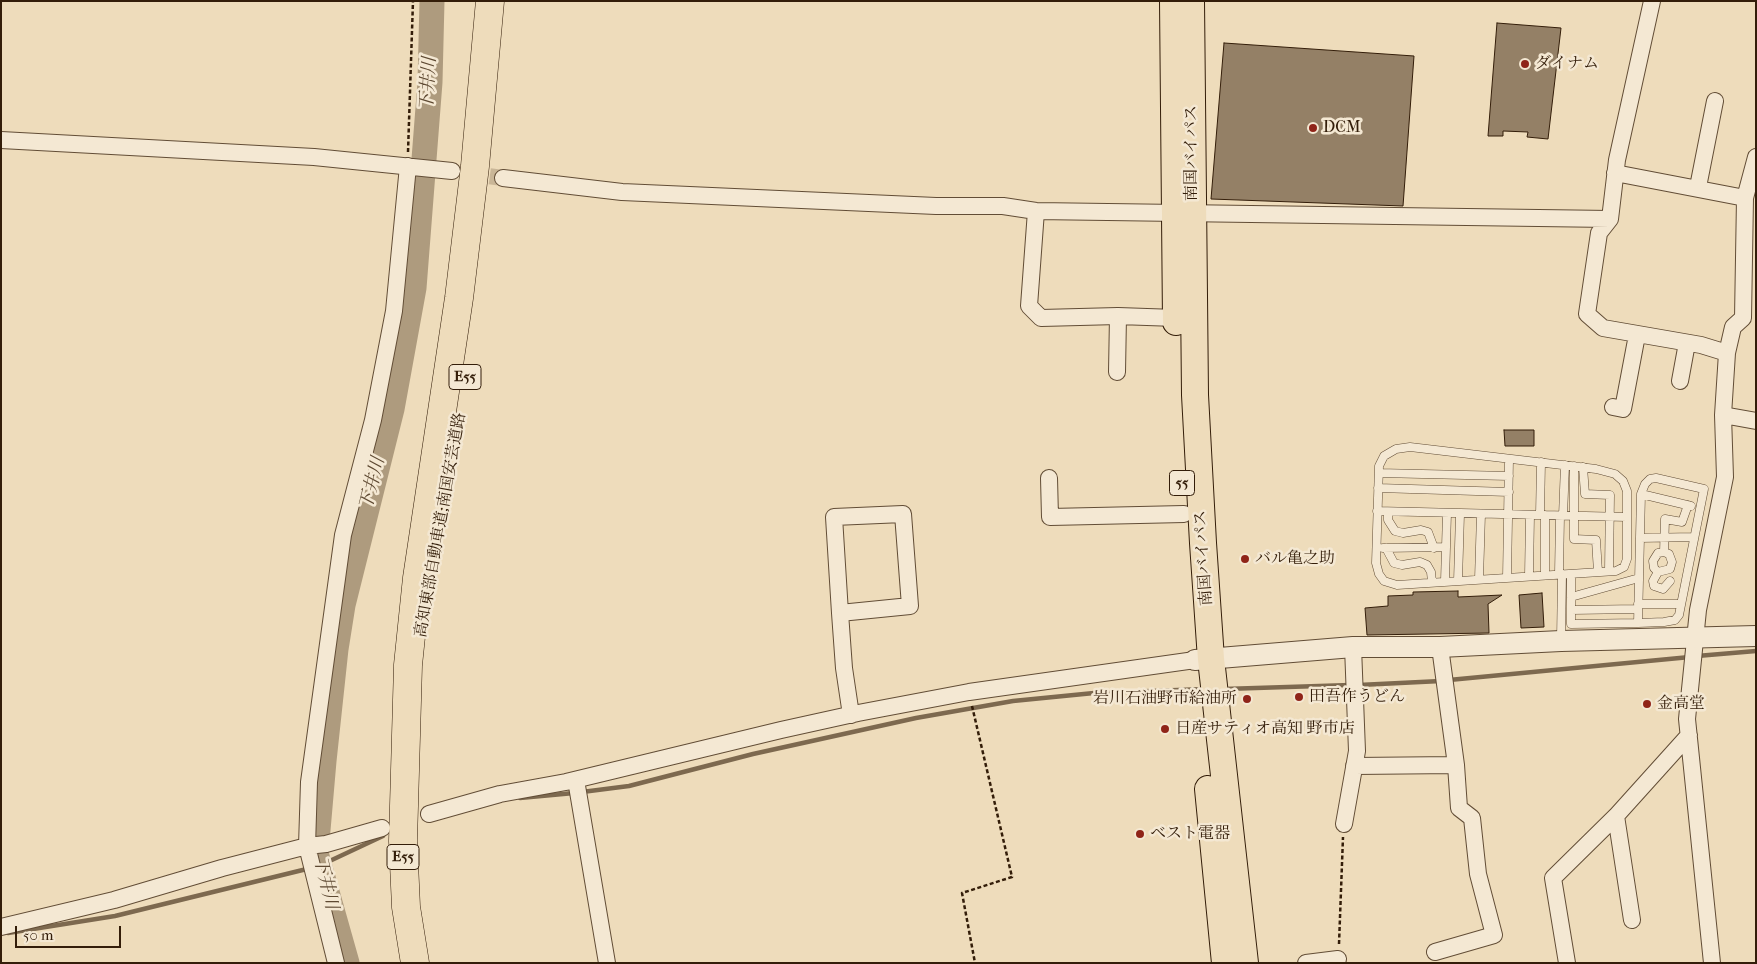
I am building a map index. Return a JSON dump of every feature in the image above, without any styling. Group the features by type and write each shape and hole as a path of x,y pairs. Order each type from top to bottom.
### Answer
{"highway":[{"name":"高知東部自動車道;南国安芸道路","path":"415,963 406,907 403,841 404,751 408,665 416,578 459,298 475,166 490,1"},
{"name":"高知東部自動車道;南国安芸道路","path":"404,751 468,360 501,103 509,1"},
{"name":"南国バイパス","path":"1172,1 1195,395 1204,659 1224,963"},
{"name":"南国バイパス","path":"1191,1 1183,213 1176,318 1184,514 1245,963"}],"street":[{"path":"1652,1 1615,173 1610,219 1599,233 1587,314 1603,328 1687,343 1727,353"},
{"path":"1698,187 1715,101"},
{"path":"1,140 314,157 452,171"},
{"path":"1712,963 1687,719 1698,610 1725,477 1723,415 1727,353 1733,328 1749,320 1748,211 1756,157"},
{"path":"336,963 307,846 309,782 342,535 374,420 394,311 408,166"},
{"path":"1615,173 1698,187 1748,211"},
{"path":"503,178 622,192 936,206 1003,206 1036,211 1610,219"},
{"path":"1036,211 1029,306 1041,318 1118,316 1176,318"},
{"path":"1117,372 1118,316"},
{"path":"1613,407 1623,409 1637,335"},
{"path":"1680,381 1687,343"},
{"path":"1723,415 1756,421"},
{"path":"1049,478 1050,517 1184,514"},
{"path":"840,613 910,606 903,514 834,517 840,613 851,715"},
{"path":"428,814 500,794 576,780 781,730 851,715 968,692 1204,659 1353,647 1440,647 1561,641 1756,636"},
{"path":"1344,824 1357,751 1353,647"},
{"path":"1435,952 1494,935 1478,874 1472,818 1459,808 1456,766 1440,647"},
{"path":"1567,963 1552,878 1616,816 1689,735"},
{"path":"1354,766 1456,766"},
{"path":"576,780 607,963"},
{"path":"1616,816 1632,920"},
{"path":"1,927 114,900 307,846 326,844 382,828"},
{"path":"1306,963 1338,959"}],"lane":[{"path":"1396,448 1410,448 1541,462 1608,470 1623,480 1627,491 1627,559 1624,567 1598,572 1445,582 1397,584 1384,581 1379,574 1376,563 1376,548 1379,466 1384,456 1396,448"},
{"path":"1507,578 1509,459"},
{"path":"1541,462 1545,575"},
{"path":"1561,641 1561,516 1565,465"},
{"path":"1579,467 1574,516 1574,539 1596,540 1598,572"},
{"path":"1579,467 1585,494 1610,496 1609,571"},
{"path":"1379,473 1509,476"},
{"path":"1571,574 1570,624 1638,623 1675,620 1679,615 1704,489 1668,480 1650,479 1645,484 1641,494 1638,623"},
{"path":"1378,488 1509,492"},
{"path":"1641,494 1700,508"},
{"path":"1664,552 1665,519 1682,522 1688,505"},
{"path":"1377,512 1627,517"},
{"path":"1388,512 1388,520 1395,531 1403,533 1421,530 1428,532 1434,548"},
{"path":"1445,582 1447,513"},
{"path":"1458,581 1460,514"},
{"path":"1479,579 1481,514"},
{"path":"1530,515 1530,576"},
{"path":"1640,538 1694,537"},
{"path":"1376,548 1446,547"},
{"path":"1386,548 1394,563 1402,565 1420,562 1427,565 1431,572 1432,582"},
{"path":"1664,552 1658,553 1653,561 1654,568 1661,571 1669,573 1670,581 1668,586 1660,589 1654,586 1653,581 1661,571 1670,569 1672,562 1669,554 1664,552"},
{"path":"1571,597 1639,578"},
{"path":"1670,581 1686,582"},
{"path":"1660,589 1660,604"},
{"path":"1571,610 1681,604"}],"path":[{"path":"408,166 413,1"},
{"path":"968,692 1012,877 962,893 975,963"},
{"path":"1338,959 1344,824"}],"building":[{"name":"ダイナム","path":"1497,23 1561,28 1548,139 1527,137 1528,132 1503,131 1503,136 1488,136"},
{"name":"DCM","path":"1224,43 1414,56 1403,206 1211,199"},
{"path":"1504,430 1534,430 1534,446 1505,446"},
{"path":"1458,591 1458,597 1502,595 1488,604 1489,633 1367,635 1365,608 1388,606 1388,596 1413,595 1413,592"},
{"path":"1542,593 1544,627 1521,628 1519,595"}],"waterway":[{"name":"下井川","path":"347,963 316,853 324,761 336,649 343,605 392,409 414,288 430,82 432,1"},
{"path":"1697,656 1756,651"},
{"path":"1449,680 1690,657"},
{"path":"1359,685 1441,681"},
{"path":"1224,689 1351,685"},
{"path":"582,792 629,786 753,754 916,718 1013,701 1094,693 1206,689"},
{"path":"520,798 574,793"},
{"path":"8,933 115,916 319,866 383,836"}],"tunnel":[{"path":"466,173 503,178"}],"place":[{"name":"ダイナム","path":"1525,64"},
{"name":"DCM","path":"1313,128"},
{"name":"バル亀之助","path":"1245,559"},
{"name":"田吾作うどん","path":"1299,697"},
{"name":"岩川石油野市給油所","path":"1247,699"},
{"name":"金高堂","path":"1647,704"},
{"name":"日産サティオ高知 野市店","path":"1165,729"},
{"name":"ベスト電器","path":"1140,834"}]}
